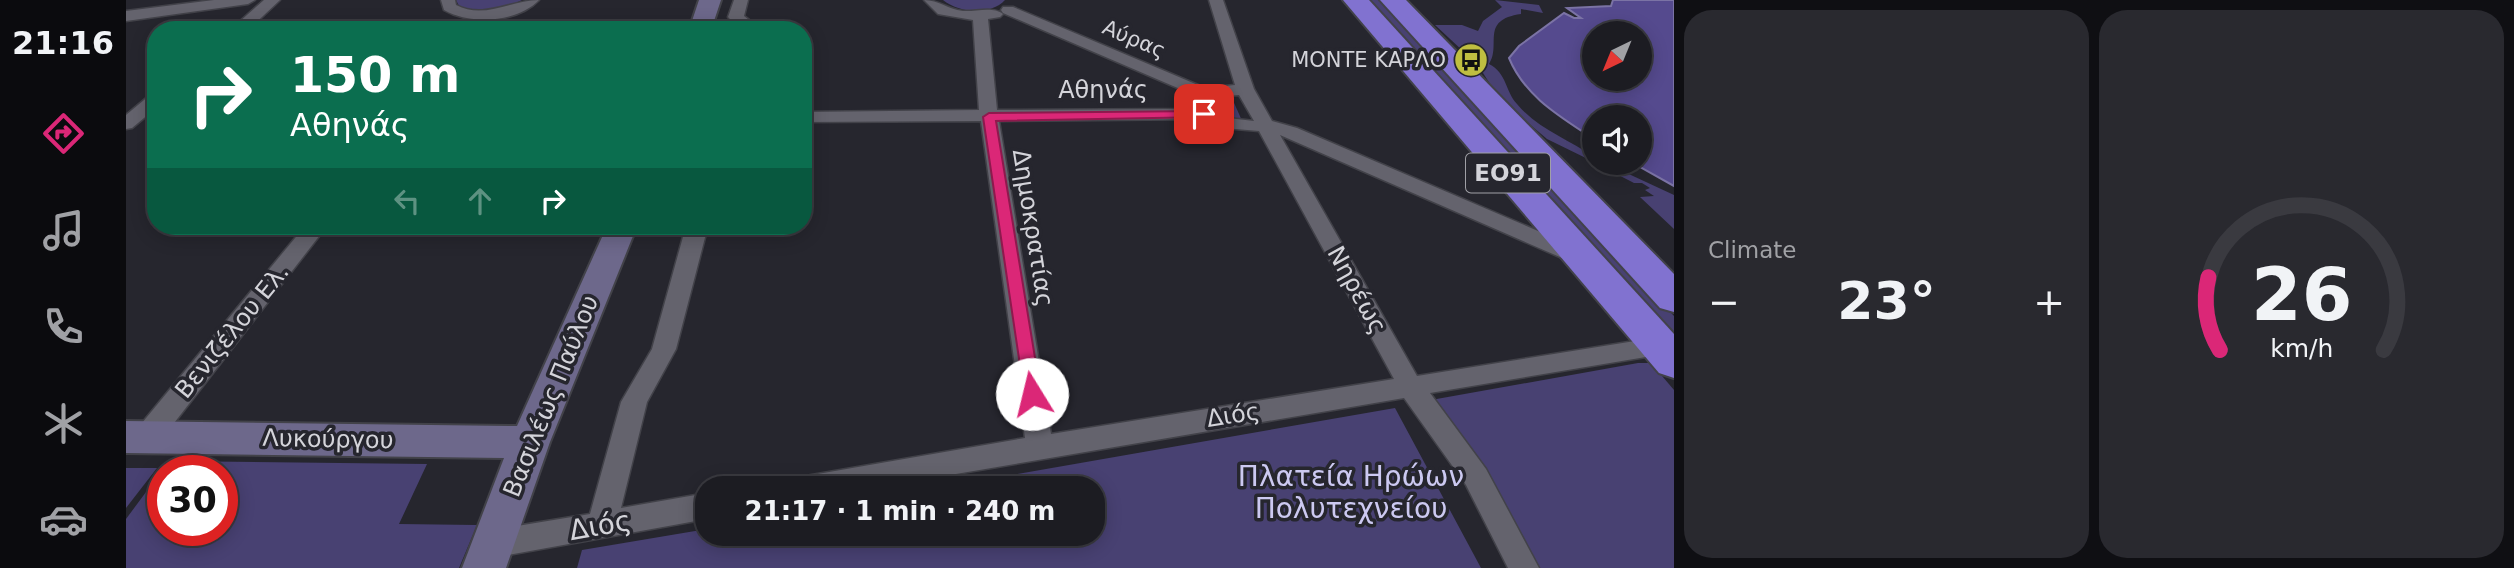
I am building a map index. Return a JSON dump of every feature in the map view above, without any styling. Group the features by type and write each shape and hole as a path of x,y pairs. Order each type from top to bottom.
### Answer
{"highway":[{"name":"ΕΟ91","path":"1355,0 1669,354"},
{"name":"ΕΟ91","path":"1392,0 1674,298"}],"street":[{"path":"126,16 248,0"},
{"path":"248,21 273,0"},
{"path":"447,0 454,11 477,15 509,10 531,0"},
{"path":"703,21 710,0"},
{"path":"741,0 736,17 741,21"},
{"path":"931,0 940,9 952,13 981,16 1012,5"},
{"name":"Νηρέως","path":"1216,0 1245,89 1410,386 1476,477 1524,568"},
{"name":"Αύρας","path":"1012,5 1203,93 1245,89"},
{"path":"473,21 477,15"},
{"name":"Δημοκρατίας","path":"981,16 989,117 1040,447"},
{"path":"1203,93 1198,103 1204,114"},
{"path":"128,121 147,106"},
{"name":"Αθηνάς","path":"812,117 1204,114 1224,124 1251,127 1266,125 1290,132 1583,258"},
{"path":"128,121 147,120"},
{"name":"Βενιζέλου Ελ.","path":"137,437 308,235"},
{"name":"Βασιλέως Παύλου","path":"488,556 530,442 618,235"},
{"path":"602,524 634,402 664,349 695,235"},
{"name":"Διός","path":"874,476 1410,386 1669,354"},
{"name":"Λυκούργου","path":"137,437 530,442"},
{"name":"Διός","path":"488,556 602,524 695,508"}],"green space":[{"path":"456,0 522,0 483,10 459,6"},
{"path":"943,0 1005,0 991,9 974,11 957,8"},
{"path":"1366,0 1381,0 1674,316 1674,342"},
{"path":"1495,0 1539,5 1543,13 1521,9 1521,14 1500,22 1494,34 1494,49 1489,64 1503,77 1513,99 1525,113 1582,150 1582,156 1547,139 1527,122 1490,84 1478,65 1435,25 1462,25 1478,31 1483,21 1502,7"},
{"path":"1231,96 1243,123 1217,118 1204,108 1205,102 1212,98"},
{"path":"1618,175 1631,175 1674,195 1674,229 1640,197 1654,196 1645,190 1650,188 1642,183 1634,183"},
{"path":"1638,363 1651,363 1674,390 1674,568 1529,568 1431,400"},
{"name":"Πλατεία Ηρώων Πολυτεχνείου","path":"1395,408 1481,568 577,568 582,550 695,531 695,546 1105,546 1105,476 1006,476"},
{"path":"238,462 427,464 399,524 477,525 459,568 126,568 126,519 147,491 147,546 238,546"},
{"path":"126,468 147,468 147,481 126,508"}],"shaded area":[{"path":"1613,0 1674,0 1674,186 1652,174 1652,105 1582,105 1582,131 1545,105 1516,72 1509,58 1519,46 1564,13 1581,18 1567,8 1611,6"}],"place":[{"name":"ΜΟΝΤΕ ΚΑΡΛΟ","path":"1471,60"}],"route":[{"path":"1032,394 989,117 1204,114"}]}
